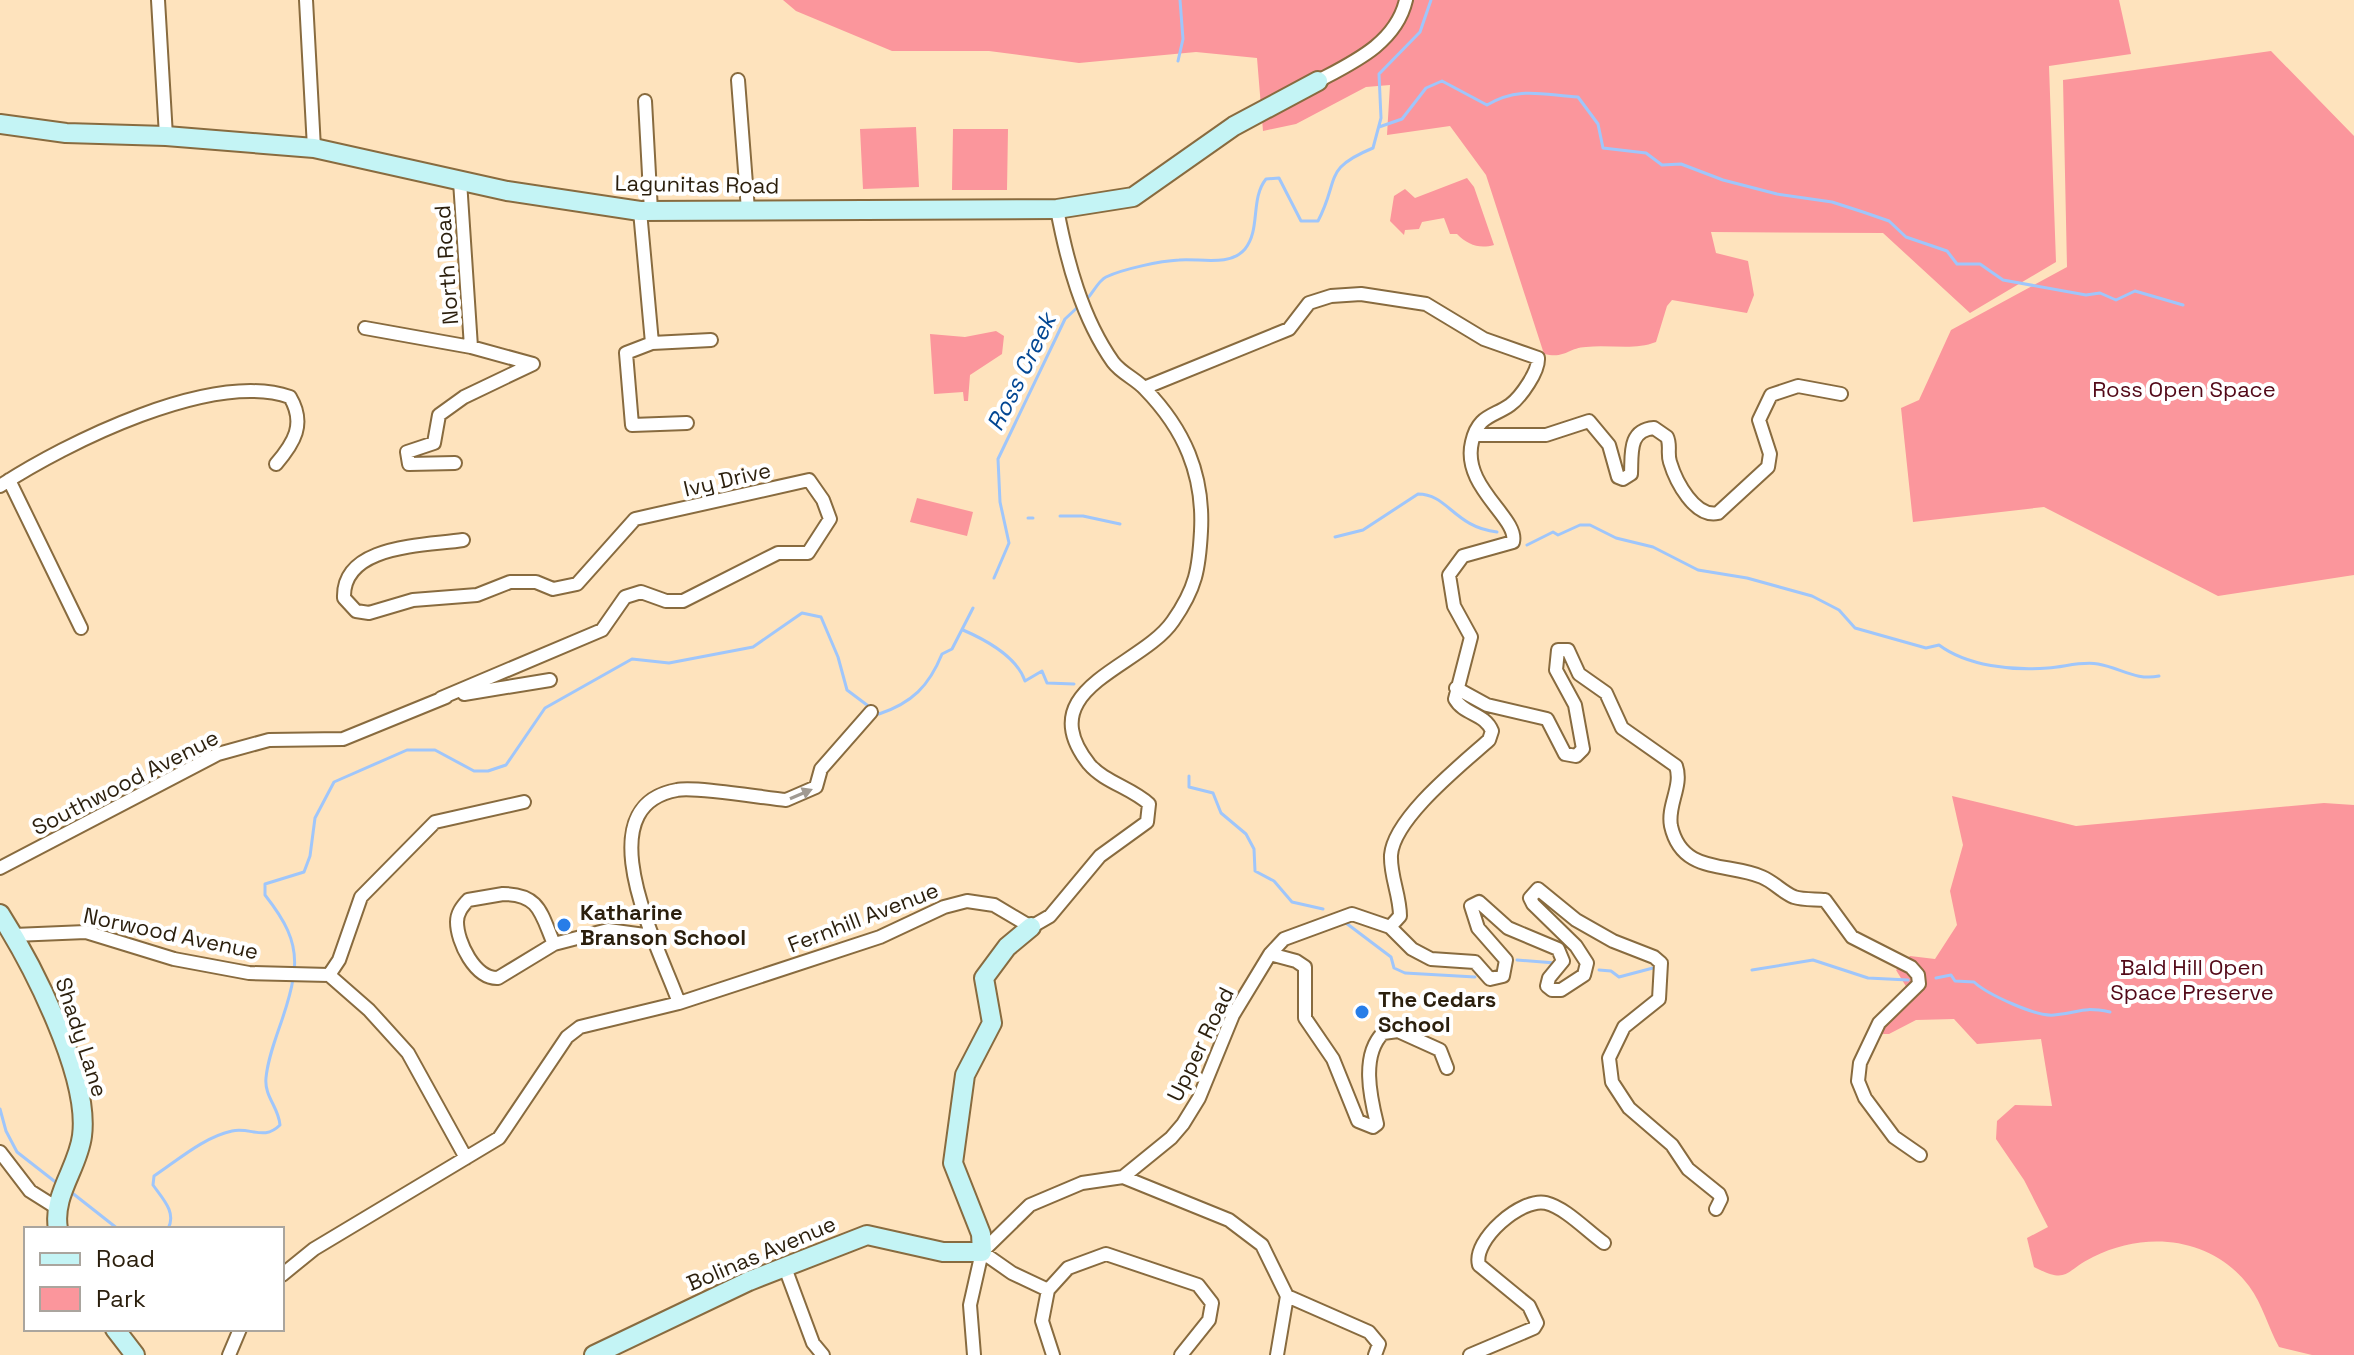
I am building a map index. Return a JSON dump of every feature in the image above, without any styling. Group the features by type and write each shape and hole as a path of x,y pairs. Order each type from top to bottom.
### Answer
{"street":[{"path":"158,0 166,136"},
{"path":"306,0 314,148"},
{"path":"1318,81 1379,44 1398,23 1406,0"},
{"path":"738,80 748,210"},
{"name":"Lagunitas Road","path":"0,124 66,133 166,136 314,148 460,181 645,211 1057,209 1133,197 1234,126 1318,81"},
{"path":"645,101 645,211 652,343"},
{"name":"North Road","path":"460,181 471,347"},
{"path":"974,1355 970,1305 982,1252 981,1234 953,1163 967,1067 982,1047 992,1023 984,978 1007,947 1050,916 1100,856 1147,822 1151,814 1149,804 1139,794 1090,765 1074,737 1070,719 1083,692 1172,624 1199,574 1202,512 1195,467 1183,436 1144,388 1115,365 1089,320 1065,252 1057,209"},
{"path":"1144,388 1289,329 1309,303 1321,298 1361,294 1426,304 1484,339 1538,358 1536,370 1511,404 1490,412 1471,445 1475,478 1515,536 1513,542 1463,556 1449,575 1454,606 1471,637 1456,688 1458,705 1482,717 1492,731 1489,740 1402,824 1391,851 1400,916 1390,927 1412,949 1431,959 1475,962 1490,979 1496,979 1503,976 1506,960 1472,916 1471,906 1479,902 1508,928 1558,949 1563,961 1549,978 1547,986 1552,990 1561,990 1584,975 1587,963 1576,946 1533,904 1530,898 1538,889 1576,920 1661,963 1659,999 1624,1027 1609,1058 1612,1082 1629,1108 1672,1145 1688,1169 1719,1194 1721,1199 1716,1209"},
{"path":"365,328 471,347 533,364 464,397 439,415 434,443 407,452 409,464 455,463"},
{"path":"687,423 632,425 626,353 652,343 711,340"},
{"path":"1475,435 1546,435 1589,421 1602,433 1618,477 1623,479 1631,474 1631,449 1641,431 1654,428 1667,437 1670,463 1686,493 1702,513 1718,513 1768,467 1770,454 1759,420 1771,395 1798,386 1841,394"},
{"path":"81,628 5,483 118,423 209,395 261,392 290,397 297,409 297,433 292,445 276,464"},
{"name":"Ivy Drive","path":"441,698 602,630 625,597 641,592 666,601 683,601 778,553 808,553 830,519 823,500 809,480 635,519 577,584 553,589 536,582 510,582 477,595 413,600 369,613 356,611 344,598 344,588 351,572 377,552 463,540"},
{"path":"1456,688 1487,705 1547,719 1565,754 1576,756 1583,749 1575,705 1556,670 1558,650 1568,650 1579,674 1606,693 1622,728 1676,766 1679,780 1671,804 1671,826 1676,841 1687,854 1714,869 1760,875 1791,896 1825,900 1852,937 1911,967 1918,975 1919,984 1879,1023 1860,1063 1858,1081 1865,1098 1894,1137 1920,1155"},
{"name":"Southwood Avenue","path":"0,868 218,754 269,740 343,739 441,698 550,680"},
{"path":"679,1003 644,920 629,842 633,826 643,810 677,789 766,798 800,796 816,787 821,769 871,712"},
{"path":"466,1158 408,1053 369,1010 329,975 339,960 361,897 435,822 524,802"},
{"path":"554,944 535,902 527,896 503,894 468,900 458,912 461,937 478,972 488,978 498,978 554,944 608,930 652,936"},
{"name":"Fernhill Avenue","path":"284,1273 314,1249 499,1138 567,1037 580,1027 679,1003 880,937 944,907 967,901 994,905 1031,927"},
{"name":"Shady Lane","path":"0,914 40,984 67,1056 82,1112 78,1153 61,1195 58,1227"},
{"name":"Upper Road","path":"1123,1177 1171,1138 1183,1124 1199,1098 1233,1015 1270,954 1284,939 1345,914 1390,927"},
{"name":"Norwood Avenue","path":"14,935 86,932 174,959 249,973 329,975"},
{"path":"1270,954 1296,961 1305,967 1305,1018 1333,1059 1358,1121 1373,1127 1377,1124 1371,1097 1370,1063 1373,1046 1383,1033 1398,1031 1440,1050 1447,1068"},
{"path":"0,1152 30,1191 61,1195"},
{"path":"982,1252 1030,1205 1082,1183 1123,1177 1204,1209 1247,1232 1269,1256 1287,1296 1277,1355"},
{"path":"1470,1355 1534,1328 1537,1323 1529,1306 1479,1265 1477,1256 1483,1239 1502,1223 1529,1204 1547,1203 1604,1243"},
{"name":"Bolinas Avenue","path":"594,1355 784,1265 867,1235 943,1252 982,1252"},
{"path":"982,1252 1012,1273 1048,1290"},
{"path":"1053,1355 1042,1321 1048,1290 1068,1268 1106,1254 1198,1285 1212,1303 1209,1320 1181,1355"},
{"path":"784,1265 810,1349 823,1355"},
{"path":"1287,1296 1369,1332 1379,1344 1375,1355"},
{"path":"117,1331 135,1355"},
{"path":"229,1355 239,1331"}],"green space":[{"path":"783,0 2119,0 2131,54 2049,66 2056,262 1970,313 1883,233 1711,232 1716,253 1748,261 1754,295 1747,313 1672,300 1667,306 1656,342 1639,346 1595,346 1551,355 1544,354 1486,175 1450,126 1387,135 1390,85 1366,87 1296,124 1263,131 1257,58 1196,52 1079,63 989,51 892,51 796,11"},
{"name":"Ross Open Space","path":"2271,51 2354,136 2354,575 2218,596 2044,507 1913,522 1901,408 1919,400 1951,330 2067,267 2063,80"},
{"path":"916,127 919,187 863,189 860,129"},
{"path":"953,129 1008,129 1007,190 952,190"},
{"path":"1467,178 1474,187 1494,245 1474,245 1457,234 1450,234 1444,218 1422,222 1419,229 1405,230 1404,235 1390,221 1394,196 1405,189 1415,198"},
{"path":"996,331 1004,336 1002,354 970,375 968,401 964,401 963,392 934,394 930,334 965,337"},
{"path":"917,498 973,512 967,536 910,522"},
{"name":"Bald Hill Open Space Preserve","path":"1952,796 2076,826 2324,803 2354,805 2354,1355 2312,1355 2279,1347 2249,1286 2234,1270 2197,1248 2156,1241 2135,1243 2113,1248 2066,1274 2054,1275 2034,1267 2027,1238 2048,1227 2024,1180 1996,1139 1997,1121 2015,1105 2052,1106 2041,1039 1977,1044 1954,1019 1916,1020 1889,1034 1873,1034 1907,988 1896,970 1910,956 1935,959 1957,925 1950,891 1963,845"}],"waterway":[{"path":"1178,61 1183,39 1180,0"},
{"name":"Ross Creek","path":"1086,300 1103,279 1122,271 1162,262 1223,260 1239,255 1250,241 1258,196 1266,179 1279,178 1301,221 1318,221 1339,169 1357,155 1373,148 1381,118 1379,74 1420,32 1431,0"},
{"path":"1379,127 1402,119 1426,88 1442,81 1487,105 1510,95 1521,94 1578,97 1598,124 1603,148 1646,153 1662,165 1681,164 1723,180 1777,194 1832,202 1863,212 1889,221 1906,237 1947,251 1957,264 1980,264 2003,280 2086,295 2100,293 2116,300 2135,291 2183,305"},
{"name":"Ross Creek","path":"994,578 1009,543 1000,502 998,459 1065,319 1080,305"},
{"path":"1335,537 1363,530 1418,494 1437,499 1471,524 1497,532"},
{"path":"1060,516 1083,516 1120,524"},
{"path":"1028,518 1033,518"},
{"path":"1527,545 1553,532 1558,535 1580,525 1590,525 1616,538 1653,547 1698,570 1747,578 1812,596 1839,610 1855,628 1926,648 1939,645 1963,658 1991,666 2020,669 2092,663 2136,675 2159,676"},
{"name":"Ross Creek","path":"294,972 291,940 283,921 265,895 265,884 304,872 310,856 315,818 334,782 407,750 435,750 474,771 488,771 506,765 545,708 632,659 669,663 753,647 802,613 821,617 838,657 847,690 879,714 918,692 942,654 952,649 973,608"},
{"path":"963,630 991,644 1008,657 1025,681 1042,671 1047,683 1074,684"},
{"path":"1189,776 1189,787 1213,793 1221,813 1246,834 1254,849 1255,871 1274,881 1292,902 1323,909"},
{"path":"1346,923 1391,957 1394,968 1405,973 1475,977"},
{"path":"1517,960 1555,963"},
{"path":"1752,970 1813,960 1868,978 1908,980"},
{"path":"1599,970 1611,971 1619,977 1653,968"},
{"path":"1936,978 1951,975 1955,981 1974,982 2012,1004 2046,1015 2086,1010 2110,1012"},
{"name":"Ross Creek","path":"169,1227 170,1211 153,1185 154,1176 211,1138 239,1130 263,1133 280,1125 267,1091 266,1078 293,979"},
{"name":"Ross Creek","path":"0,1109 6,1131 17,1152 58,1184"},
{"name":"Ross Creek","path":"71,1192 115,1227"}],"place":[{"name":"Katharine Branson School","path":"564,925"},
{"name":"The Cedars School","path":"1362,1012"}]}
